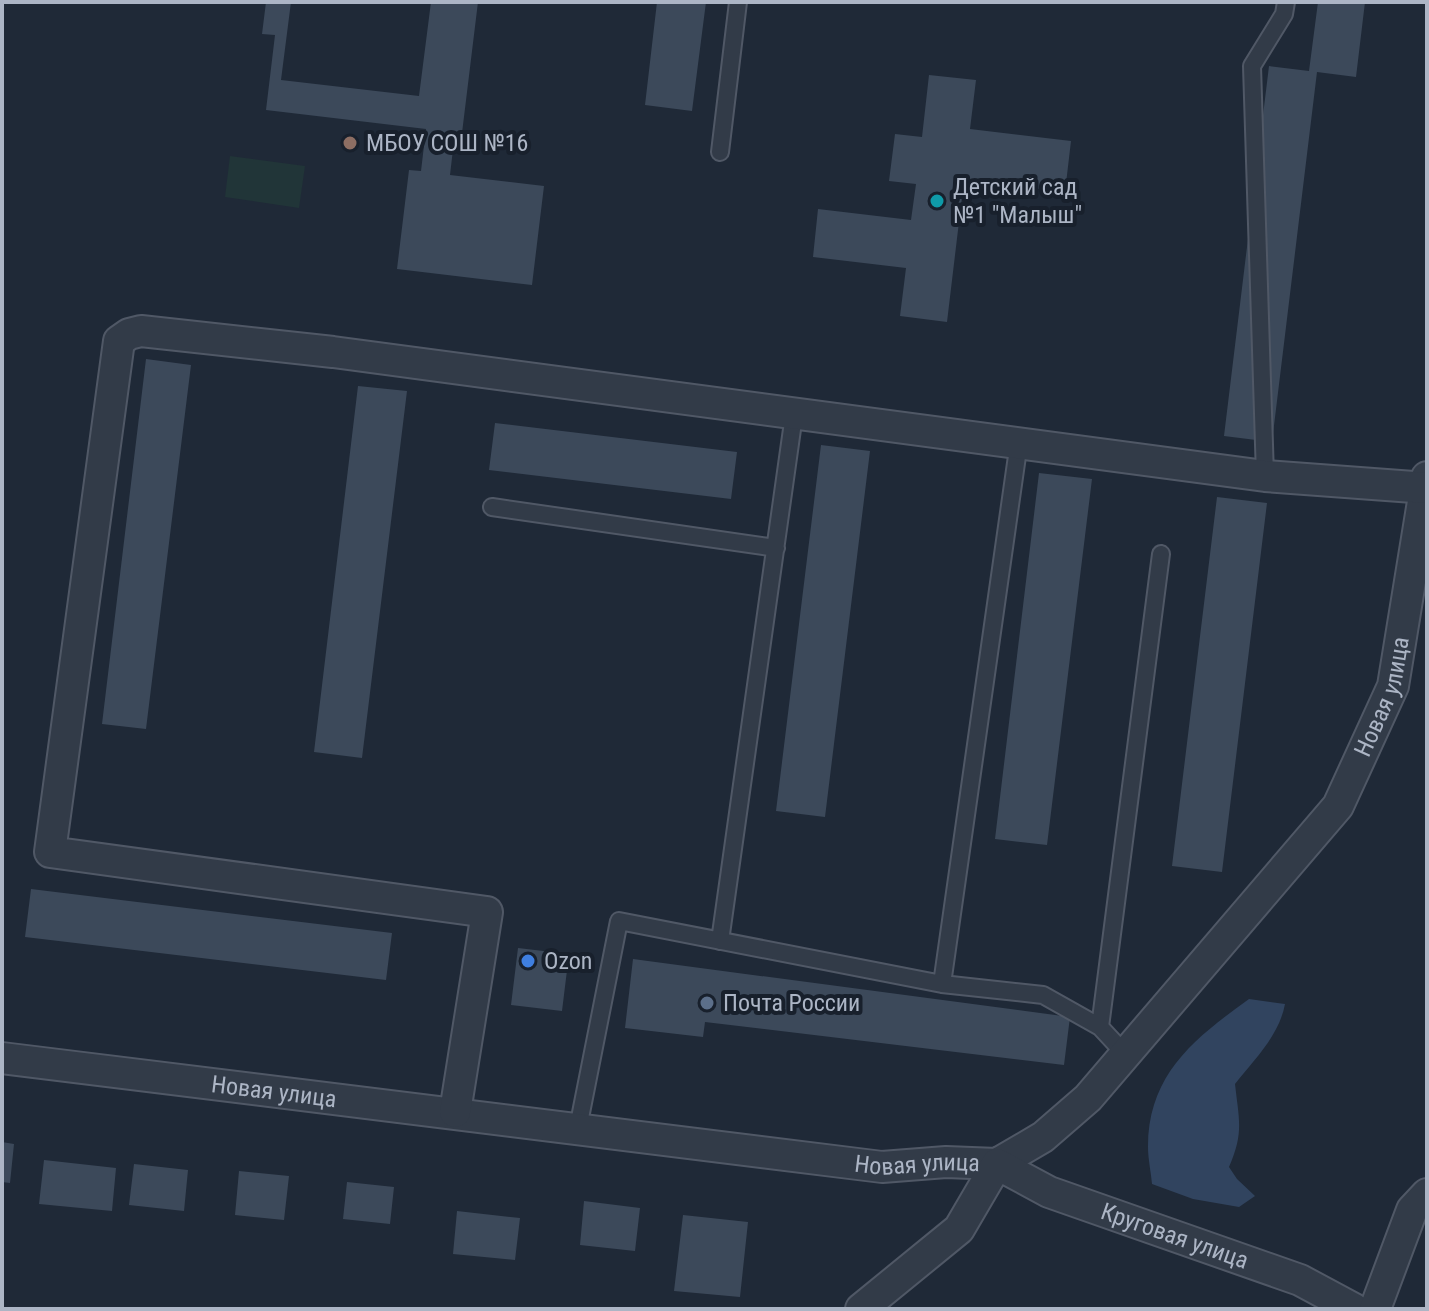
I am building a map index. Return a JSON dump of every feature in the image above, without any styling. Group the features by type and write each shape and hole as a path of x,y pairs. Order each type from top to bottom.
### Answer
{"street":[{"path":"455,1112 487,912 50,852 119,341 129,334 141,331 333,352 1265,476 1427,484"},
{"name":"Новая улица","path":"2,1058 882,1167 946,1162 997,1164 1043,1137 1088,1098 1338,806 1393,686 1427,484"},
{"path":"861,1309 959,1229 997,1164"},
{"name":"Круговая улица","path":"997,1164 1049,1192 1300,1280 1354,1309"},
{"path":"1375,1309 1412,1210 1427,1194"}],"lane":[{"path":"720,152 738,2"},
{"path":"1265,476 1252,66 1284,14 1286,2"},
{"path":"720,941 794,415"},
{"path":"942,984 1019,442"},
{"path":"492,507 776,548"},
{"path":"1100,1027 1161,554"},
{"path":"578,1128 619,921 942,984 1043,995 1100,1027 1126,1055"}],"green space":[{"path":"230,156 305,166 299,208 225,197"}],"water":[{"path":"1249,999 1285,1004 1272,1037 1235,1084 1239,1135 1229,1167 1255,1196 1239,1207 1193,1199 1152,1184 1148,1152 1150,1121 1166,1078 1193,1044"}],"building":[{"path":"266,2 291,2 281,80 419,96 431,2 478,2 462,133 455,132 450,175 544,186 532,285 397,269 409,170 421,171 426,129 266,110 275,35 262,34"},
{"path":"657,2 706,2 692,111 645,105"},
{"path":"1318,2 1365,2 1356,77 1317,72 1272,442 1224,436 1269,66 1309,71"},
{"name":"Детский сад №1 \"Малыш\"","path":"929,75 976,80 970,129 1071,141 1065,192 964,180 947,322 900,316 906,268 813,257 818,209 911,220 916,184 889,181 895,134 922,137"},
{"path":"146,359 191,365 146,729 102,724"},
{"path":"358,386 407,391 362,758 314,752"},
{"path":"495,423 737,452 731,499 489,470"},
{"path":"821,445 870,451 825,817 776,811"},
{"path":"1039,473 1092,479 1047,845 995,839"},
{"path":"1217,497 1267,503 1222,872 1172,866"},
{"path":"31,889 392,933 386,980 25,937"},
{"path":"518,948 569,954 562,1011 511,1005"},
{"path":"633,959 1070,1017 1064,1065 705,1022 703,1037 625,1028"},
{"path":"2,1142 14,1144 10,1183 2,1182"},
{"path":"44,1160 116,1168 112,1211 39,1204"},
{"path":"134,1164 188,1170 184,1211 129,1205"},
{"path":"239,1171 289,1176 284,1220 235,1215"},
{"path":"347,1182 394,1187 390,1224 343,1219"},
{"path":"584,1201 640,1208 635,1251 580,1245"},
{"path":"457,1211 520,1218 515,1260 453,1254"},
{"path":"683,1215 748,1222 740,1297 674,1291"}],"place":[{"name":"МБОУ СОШ №16","path":"350,143"},
{"name":"Детский сад №1 \"Малыш\"","path":"937,201"},
{"name":"Ozon","path":"528,961"},
{"name":"Почта России","path":"707,1003"}]}
